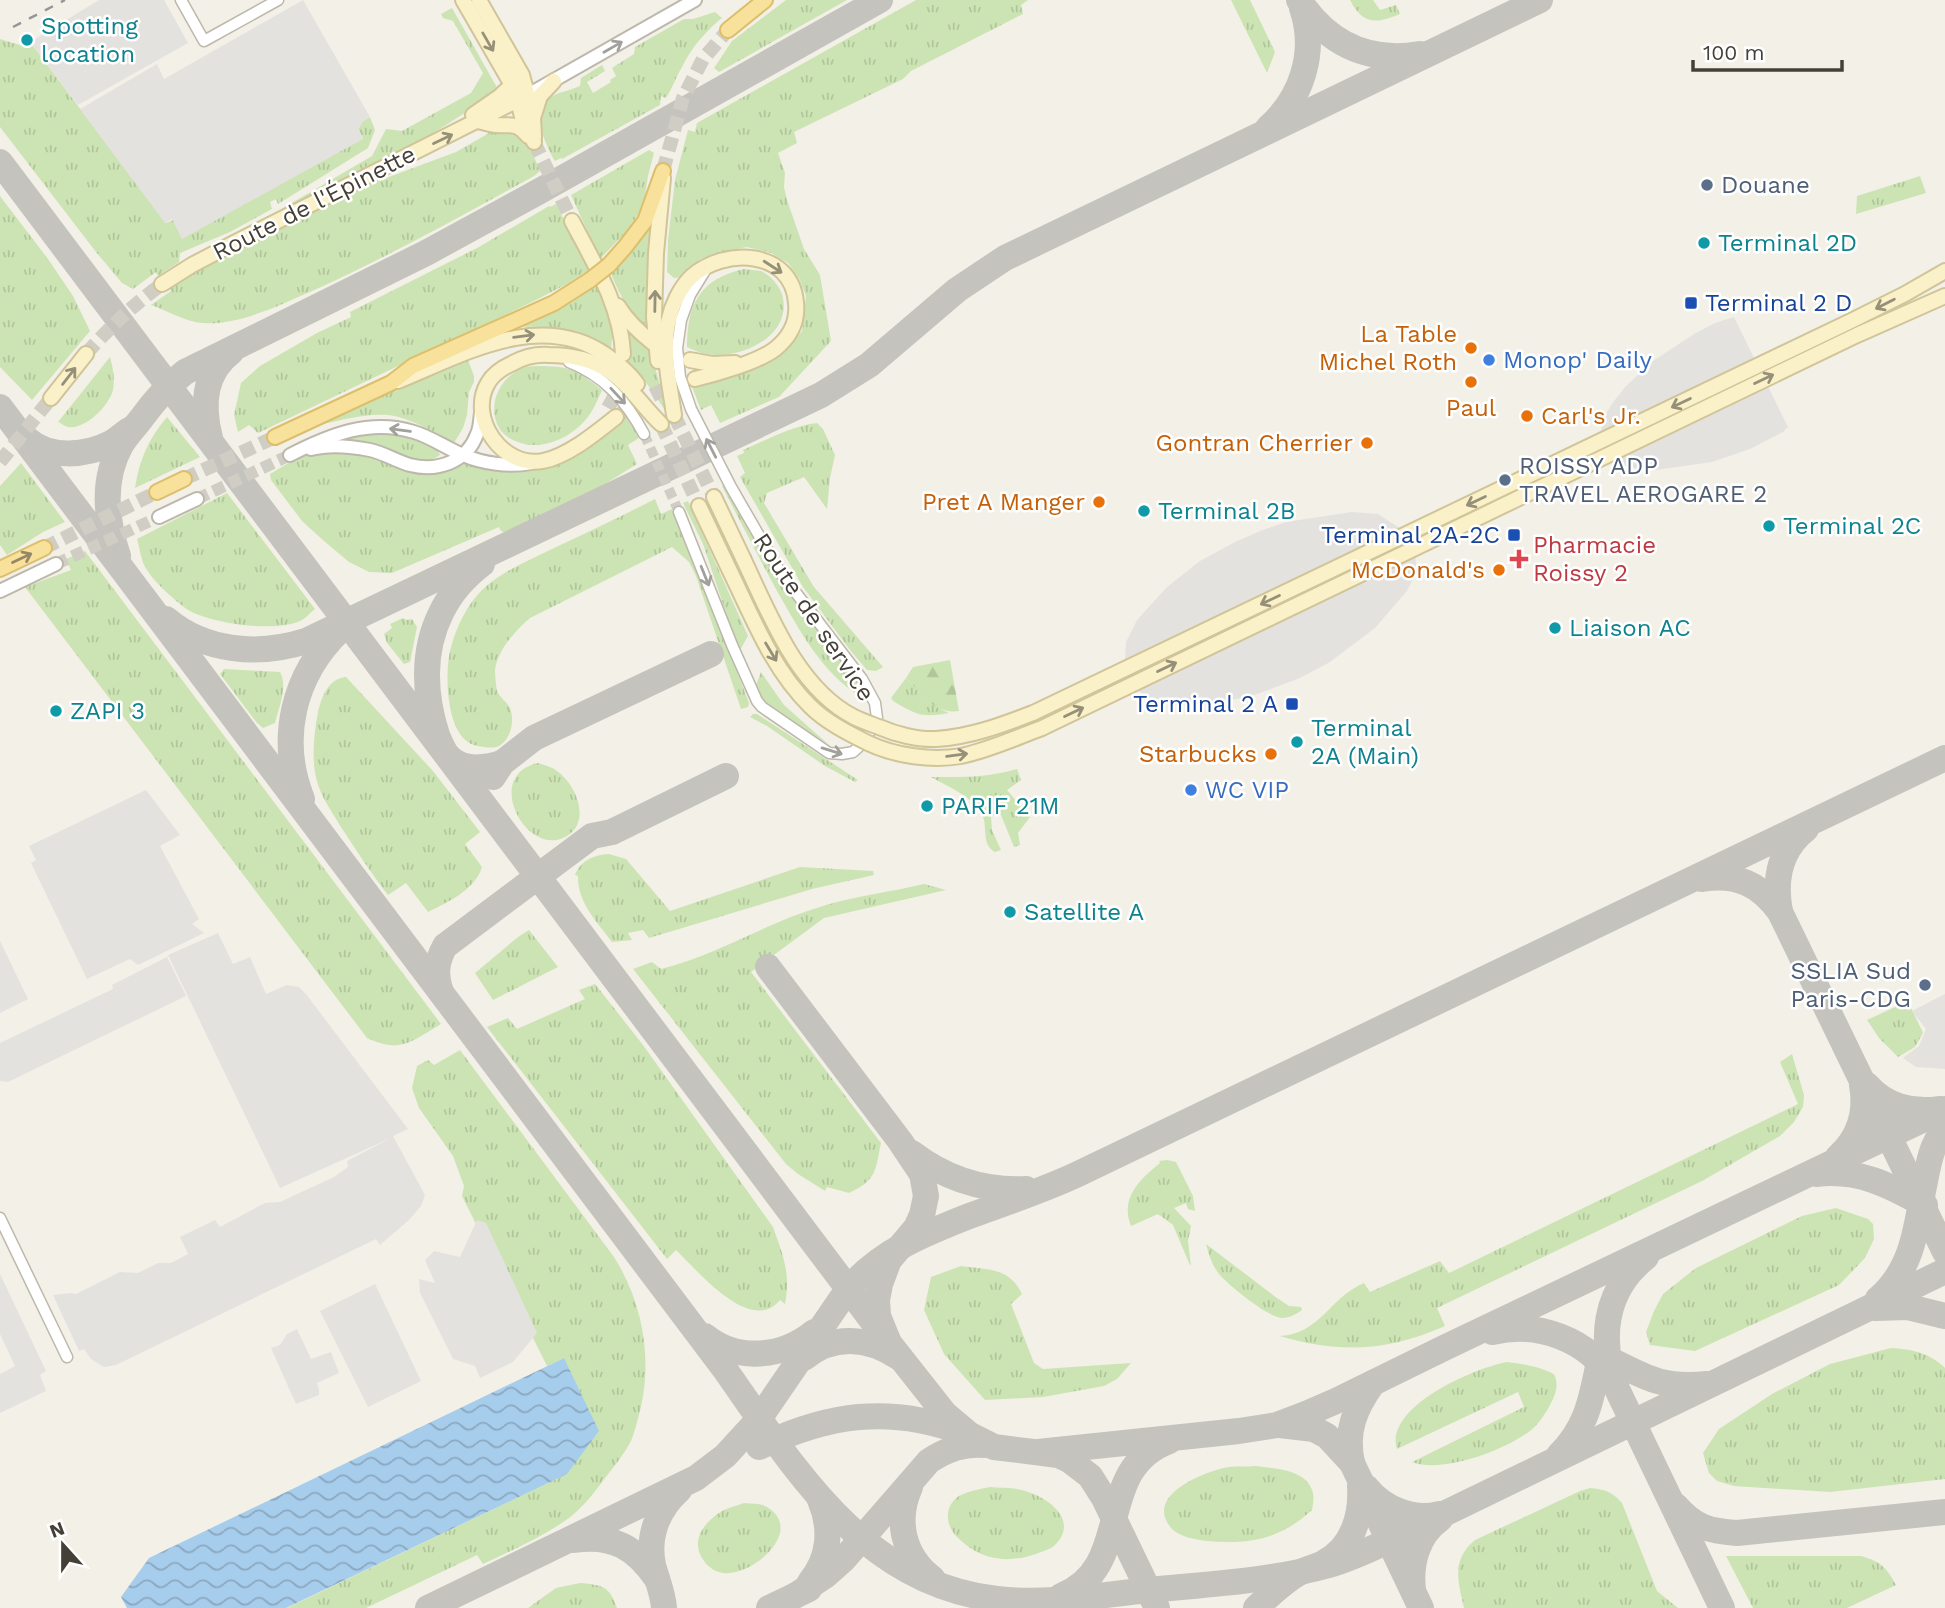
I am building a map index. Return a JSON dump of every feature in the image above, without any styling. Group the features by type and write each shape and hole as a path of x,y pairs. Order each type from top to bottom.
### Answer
{"main road":[{"path":"463,0 517,80"},
{"path":"479,0 533,116"},
{"path":"728,30 765,0"},
{"name":"Route de l'Épinette","path":"473,123 473,116 517,80"},
{"path":"534,142 533,116 540,96 554,81"},
{"path":"523,97 522,117 534,142"},
{"name":"Route de l'Épinette","path":"162,284 236,242 523,97"},
{"path":"473,123 520,127 534,142"},
{"path":"391,383 413,366 554,303 590,280 609,265 645,221 663,172 654,317 659,367 674,415 667,363 668,320 676,300 691,278 709,265 734,257 755,257 776,267 789,280 795,294 797,311 793,328 785,340 772,351 754,359 721,373 695,379"},
{"path":"572,221 624,315 653,343"},
{"path":"715,497 777,630 800,667 822,694 852,717 892,733 934,739 982,731 1033,713 1203,632 1853,320 1945,271"},
{"path":"605,284 621,329 623,354"},
{"path":"699,506 764,640 785,676 810,707 841,730 881,750 906,755 959,756 1042,728 1857,335 1945,296"},
{"path":"275,437 391,383 506,339 542,334 571,338 597,349 617,362 634,379 661,424 628,385 608,370 569,355 538,354 503,368 488,383 482,404 490,437 501,448 527,461 542,461 559,456 580,443 601,419 612,413"},
{"path":"51,398 86,355"},
{"path":"690,360 712,364 754,359"},
{"path":"157,492 184,479"},
{"path":"0,569 44,548"}],"street":[{"path":"181,0 204,41 278,0"},
{"path":"523,97 695,0"},
{"name":"Route de service","path":"679,512 762,708 829,753 853,752 863,743 877,718 874,704 862,679 780,572 731,487 691,409 680,377 677,348 681,320 690,295 709,265"},
{"path":"538,354 587,369 602,379 631,410 644,434"},
{"path":"482,404 478,433 463,455 435,467 408,464 352,446 315,448 290,455 322,438 345,431 387,428 412,431 463,455 480,461 519,465 542,461"},
{"path":"159,517 197,499"},
{"path":"0,591 56,564"},
{"path":"0,1218 5,1240 67,1357"}],"green space":[{"path":"786,0 847,0 719,72 714,68 732,41"},
{"path":"916,0 1028,0 1021,5 1023,14 911,71 903,79 794,132 797,143 778,153 785,173 787,200 804,249 820,275 831,341 779,397 720,423 711,405 701,410 691,384 776,356 802,331 806,296 799,278 788,263 771,253 747,247 700,259 683,277 674,278 667,272 675,180 688,130 695,132 697,123"},
{"path":"1231,0 1250,0 1275,52 1267,73"},
{"path":"1350,0 1373,0 1380,10 1396,5 1400,14 1384,20 1371,20 1360,14"},
{"path":"452,8 499,91 407,150 278,211 372,156 386,129 402,131 471,93 483,73 453,21 443,18 441,14"},
{"path":"715,12 722,18 694,47 666,98 661,96 660,105 555,161 546,144 541,124 543,106 549,99 580,86 581,78 602,65 605,71 587,82 593,93 611,82 616,76 612,68 634,54 635,47 684,19"},
{"path":"0,39 23,46 30,42 166,223 363,138 358,129 363,121 370,117 375,130 368,148 278,204 276,199 270,202 272,209 230,232 180,253 179,262 158,276 156,272 133,289 122,283 96,252 0,127"},
{"path":"496,129 519,132 540,171 396,250 285,303 240,319 195,322 151,305 171,291 169,287 183,280 190,271 354,190 456,152"},
{"path":"649,150 654,153 638,214 629,229 600,259 571,195"},
{"path":"1920,176 1926,193 1856,214 1857,196"},
{"path":"0,196 73,296 90,331 32,400 0,367"},
{"path":"556,204 589,270 532,302 258,433 249,425 238,432 234,415 241,383 260,366 351,317 350,312 477,248"},
{"path":"655,212 651,331 626,304 610,271"},
{"path":"744,269 761,271 774,281 781,291 784,308 775,330 755,346 730,354 710,354 687,347 690,318 699,296 717,279"},
{"path":"596,283 611,323 611,349 566,330 517,327"},
{"path":"626,324 651,347 669,416 645,381 625,359"},
{"path":"110,357 114,382 107,403 82,425 68,427 58,422"},
{"path":"468,360 474,382 469,392 463,428 454,443 414,422 390,415 322,422"},
{"path":"542,366 574,371 602,390 585,421 572,432 556,441 540,445 523,444 502,432 497,423 494,413 497,394 508,377 516,371"},
{"path":"629,416 642,436 628,445 637,464 517,539 501,531 499,527 392,573 369,572 349,562 302,521 271,480 270,474 300,456 326,450 357,451 438,470 465,464 520,469 582,449"},
{"path":"167,417 200,457 135,488 146,450"},
{"path":"817,423 823,429 835,455 827,509 804,477 767,493 764,503 814,587 883,667 876,671 867,670 803,587 740,477 745,473 737,456 744,453 743,450 788,430"},
{"path":"363,432 418,439 435,448 440,455 431,459 413,459 366,442 332,439"},
{"path":"21,463 65,522 43,532 7,555 0,545 0,486"},
{"path":"726,484 770,563 862,689 864,699 836,677 813,651 777,591 722,486"},
{"path":"227,493 315,609 302,620 278,626 262,626 230,623 201,616 173,598 145,567 137,539"},
{"path":"655,499 661,514 672,509 694,559 749,703 748,707 741,709 696,576 689,562 672,547 524,623 503,648 495,670 497,691 511,713 509,734 499,746 488,748 467,741 453,719 449,704 448,672 456,632 476,597 489,584 516,566"},
{"path":"688,501 748,636 740,650 703,544 683,503"},
{"path":"85,551 441,1024 414,1040 398,1045 379,1043 367,1038 25,587 71,570 66,559"},
{"path":"403,618 412,619 417,627 410,662 404,664 387,643 384,634 392,628 390,624"},
{"path":"950,660 959,711 943,710 936,706 906,678 913,667"},
{"path":"224,669 280,672 283,691 275,723 263,728 257,723 220,674"},
{"path":"761,672 784,705 829,745 764,703 755,688"},
{"path":"346,677 433,771 480,832 465,844 482,867 478,875 467,889 428,912 406,883 388,895 339,824 319,787 314,756 318,712 330,685"},
{"path":"906,678 931,703 949,713 920,714 893,701 891,698"},
{"path":"757,714 858,780 855,782 825,766 750,717"},
{"path":"538,763 557,771 576,795 580,815 578,824 563,838 549,840 535,835 524,825 516,811 512,796 513,782 522,770"},
{"path":"1017,769 1021,780 1007,790 1030,817 1018,833 1020,845 1014,847 1001,815 991,816 992,830 1001,850 995,852 990,849 986,840 983,817 977,806 931,777 965,777"},
{"path":"609,854 626,859 670,911 800,867 873,871 874,875 812,889 649,938 643,930 628,933 632,940 612,942 584,903 578,876 575,875 589,859"},
{"path":"924,884 946,890 824,918 751,972 881,1143 876,1168 865,1184 849,1193 827,1187 825,1191 786,1164 633,969 652,962 661,969 682,963 823,906"},
{"path":"529,930 558,967 493,1000 475,973"},
{"path":"595,984 643,1045 773,1227 786,1274 785,1304 780,1300 768,1309 754,1310 740,1305 710,1284 676,1250 667,1259 487,1027 508,1018 517,1029 585,999 579,990"},
{"path":"1908,1001 1923,1033 1915,1047 1898,1057 1879,1038 1867,1020"},
{"path":"460,1050 614,1257 625,1276 644,1337 645,1380 634,1433 621,1456 584,1504 559,1525 527,1543 483,1564 477,1555 366,1608 287,1608 567,1474 564,1358 547,1366 462,1196 464,1186 453,1156 419,1108 412,1088 417,1066 428,1060 434,1065"},
{"path":"1792,1054 1804,1095 1803,1107 1794,1122 1780,1136 1702,1181 1437,1308 1445,1326 1404,1341 1364,1347 1323,1346 1280,1336 1305,1329 1342,1297 1364,1283 1370,1292 1440,1261 1449,1273 1798,1104 1780,1062"},
{"path":"1159,1161 1176,1162 1193,1196 1195,1211 1188,1209 1186,1203 1174,1208 1191,1226 1188,1241 1191,1266 1173,1225 1158,1214 1131,1226 1128,1216 1134,1190"},
{"path":"1836,1208 1868,1219 1873,1224 1874,1239 1865,1258 1839,1285 1695,1351 1650,1345 1646,1332 1663,1294 1696,1268 1802,1216"},
{"path":"1206,1244 1277,1298 1289,1306 1301,1307 1302,1310 1282,1318 1259,1307 1219,1274"},
{"path":"961,1266 997,1271 1017,1285 1022,1294 1011,1304 1034,1363 1043,1369 1131,1363 1117,1379 1104,1386 1043,1397 985,1400 944,1354 924,1310 931,1277"},
{"path":"1891,1348 1920,1353 1945,1368 1945,1479 1830,1492 1734,1486 1717,1481 1709,1473 1703,1453 1719,1429 1772,1394 1830,1364"},
{"path":"1507,1362 1543,1369 1554,1374 1556,1378 1552,1401 1542,1419 1530,1431 1505,1446 1473,1458 1440,1465 1412,1462 1524,1407 1518,1392 1397,1449 1397,1433 1404,1419 1417,1405 1454,1381"},
{"path":"1256,1466 1290,1472 1304,1479 1313,1493 1312,1510 1288,1528 1251,1541 1203,1541 1184,1536 1172,1529 1165,1517 1165,1506 1170,1496 1180,1487 1218,1469"},
{"path":"990,1487 1027,1491 1056,1508 1064,1525 1062,1535 1055,1545 1036,1554 1004,1559 975,1551 957,1537 948,1521 954,1500 974,1490"},
{"path":"1590,1488 1608,1492 1622,1503 1657,1591 1678,1608 1464,1608 1459,1563 1462,1555 1475,1540"},
{"path":"744,1503 763,1505 777,1515 781,1526 778,1538 761,1559 749,1567 735,1572 716,1571 706,1563 699,1551 701,1532 719,1513"},
{"path":"1726,1556 1861,1556 1882,1566 1896,1585 1847,1608 1753,1608"},
{"path":"580,1583 604,1588 617,1608 528,1608 556,1588"}],"shaded area":[{"path":"99,0 164,0 188,43 78,105 30,42"},
{"path":"303,0 370,117 363,121 358,129 363,139 182,239 172,219 165,223 80,109 157,64 164,79"},
{"path":"1734,317 1788,427 1750,449 1712,462 1656,470 1639,469 1614,461 1601,431 1605,415 1626,386 1653,361 1694,334"},
{"path":"1352,512 1378,514 1401,529 1415,554 1417,571 1407,591 1375,628 1330,662 1300,678 1249,697 1176,705 1153,700 1140,692 1125,660 1126,642 1137,620 1167,587 1200,561 1260,531 1286,522"},
{"path":"146,790 180,835 160,846 199,919 192,924 204,933 138,965 130,959 87,979 31,863 36,860 29,846"},
{"path":"218,933 233,964 250,957 266,994 287,985 299,987 306,994 408,1129 393,1136 425,1195 421,1206 409,1220 380,1245 376,1239 116,1365 104,1367 91,1359 84,1349 79,1351 53,1295 76,1294 120,1272 138,1273 158,1263 171,1263 188,1254 180,1237 215,1220 220,1227 265,1203 280,1202 334,1177 348,1167 347,1161 391,1138 280,1188 168,955"},
{"path":"0,941 28,999 0,1013"},
{"path":"167,957 186,996 8,1082 0,1081 0,1043 113,989 112,985"},
{"path":"1945,994 1945,1069 1916,1067 1903,1058 1919,1046 1926,1029 1912,1011"},
{"path":"477,1220 486,1223 537,1333 513,1362 480,1378 475,1366 453,1359 420,1293 419,1279 435,1283 425,1260 434,1251 460,1257"},
{"path":"0,1274 46,1371 40,1375 46,1391 0,1413 0,1374 15,1366 0,1334"},
{"path":"375,1284 421,1381 368,1407 320,1311"},
{"path":"297,1329 311,1359 331,1352 339,1373 317,1383 319,1395 296,1404 271,1348 280,1345 287,1334"}],"water":[{"path":"564,1358 599,1431 567,1474 286,1608 127,1608 121,1597 149,1558"}],"taxiway":[{"path":"118,556 108,500 115,458 125,438 151,406 185,372 426,253 880,0"},
{"path":"1299,0 1323,28 1351,47 1383,56 1420,54"},
{"path":"166,619 198,638 233,648 270,649 306,641 821,395 869,365 957,290 1005,258 1540,0"},
{"path":"1268,128 1290,103 1303,73 1308,41 1302,8"},
{"path":"0,162 889,1343"},
{"path":"210,438 206,414 207,391 215,370 231,352"},
{"path":"0,407 726,1371 807,1483 871,1547 909,1571 950,1589 997,1599 1035,1601 1240,1581 1329,1565 1388,1541 1945,1271"},
{"path":"27,439 46,450 79,453 111,443 129,430"},
{"path":"482,564 458,586 435,628 428,658 429,704 437,735 448,756 468,767 502,763"},
{"path":"302,799 291,754 294,709 311,667 340,630"},
{"path":"493,777 502,763 534,738 711,654"},
{"path":"428,1608 696,1478 725,1456 759,1419 848,1289 875,1264 906,1244 1078,1174 1945,758"},
{"path":"441,992 437,969 445,946 592,836 612,832 726,776"},
{"path":"1780,912 1778,877 1784,856 1806,829"},
{"path":"1702,879 1726,878 1746,883 1764,894 1780,912 1945,1252"},
{"path":"768,967 922,1174 926,1196 922,1215 916,1228 889,1260 880,1284 878,1316 889,1343 945,1414 970,1435 994,1447 1058,1455 1090,1476 1104,1498 1157,1608"},
{"path":"1838,1157 1851,1142 1860,1124 1862,1085"},
{"path":"1867,1085 1891,1103 1909,1109 1939,1109"},
{"path":"1038,1452 1277,1425 1336,1401 1945,1109"},
{"path":"1878,1299 1889,1288 1905,1263 1918,1221 1930,1159 1945,1125"},
{"path":"912,1153 938,1170 966,1182 995,1188 1026,1189"},
{"path":"1816,1174 1860,1176 1886,1185 1925,1205"},
{"path":"1646,1257 1632,1270 1613,1301 1607,1335 1611,1371 1617,1389 1722,1608"},
{"path":"1875,1308 1908,1307 1945,1316"},
{"path":"1492,1332 1527,1329 1560,1337 1590,1354 1603,1366 1613,1381"},
{"path":"705,1336 731,1350 760,1354 788,1347 814,1332"},
{"path":"804,1358 827,1345 851,1341 875,1345 898,1357"},
{"path":"1559,1455 1584,1420 1601,1353"},
{"path":"1598,1354 1661,1382 1707,1384"},
{"path":"1352,1463 1350,1441 1353,1420 1373,1383"},
{"path":"759,1447 810,1427 859,1417 909,1418 962,1432"},
{"path":"1280,1425 1314,1429 1327,1436 1352,1463 1421,1608"},
{"path":"1061,1596 1084,1582 1099,1563 1130,1473 1145,1455 1169,1441"},
{"path":"793,1597 825,1576 844,1559 929,1461 956,1448 985,1445"},
{"path":"1256,1608 1288,1580 1325,1562 1343,1548 1357,1519 1360,1486"},
{"path":"910,1487 903,1512 904,1537 914,1559 932,1578"},
{"path":"1367,1488 1381,1501 1399,1511 1419,1516 1439,1514"},
{"path":"664,1608 653,1565 653,1534 660,1514 679,1490"},
{"path":"810,1582 822,1563 827,1542 826,1521 820,1500"},
{"path":"1676,1506 1697,1524 1737,1533 1945,1512"},
{"path":"1413,1590 1417,1551 1426,1533 1440,1519"},
{"path":"574,1540 600,1539 622,1546 641,1559 657,1579"},
{"path":"769,1608 809,1589"}],"tunnel":[{"path":"663,171 683,98 703,59 728,30"},
{"path":"534,142 572,221"},
{"path":"86,354 122,317 162,284"},
{"path":"616,417 653,395 695,379"},
{"path":"608,408 619,380"},
{"path":"0,462 51,398"},
{"path":"674,415 714,497"},
{"path":"661,424 699,506"},
{"path":"644,434 679,512"},
{"path":"184,479 275,437"},
{"path":"197,499 290,455"},
{"path":"44,548 157,492"},
{"path":"56,564 159,517"}],"railway":[{"path":"13,27 65,0"}],"place":[{"name":"Spotting location","path":"27,40"},
{"name":"Douane","path":"1707,185"},
{"name":"Terminal 2D","path":"1704,243"},
{"name":"Terminal 2 D","path":"1691,303"},
{"name":"La Table Michel Roth","path":"1471,348"},
{"name":"Monop' Daily","path":"1489,360"},
{"name":"Paul","path":"1471,382"},
{"name":"Carl's Jr.","path":"1527,416"},
{"name":"Gontran Cherrier","path":"1367,443"},
{"name":"ROISSY ADP TRAVEL AEROGARE 2","path":"1505,480"},
{"name":"Pret A Manger","path":"1099,502"},
{"name":"Terminal 2B","path":"1144,511"},
{"name":"Terminal 2C","path":"1769,526"},
{"name":"Terminal 2A-2C","path":"1514,535"},
{"name":"Pharmacie Roissy 2","path":"1519,559"},
{"name":"McDonald's","path":"1499,570"},
{"name":"Liaison AC","path":"1555,628"},
{"name":"Terminal 2 A","path":"1292,704"},
{"name":"ZAPI 3","path":"56,711"},
{"name":"Terminal 2A (Main)","path":"1297,742"},
{"name":"Starbucks","path":"1271,754"},
{"name":"WC VIP","path":"1191,790"},
{"name":"PARIF 21M","path":"927,806"},
{"name":"Satellite A","path":"1010,912"},
{"name":"SSLIA Sud Paris-CDG","path":"1925,985"}]}
